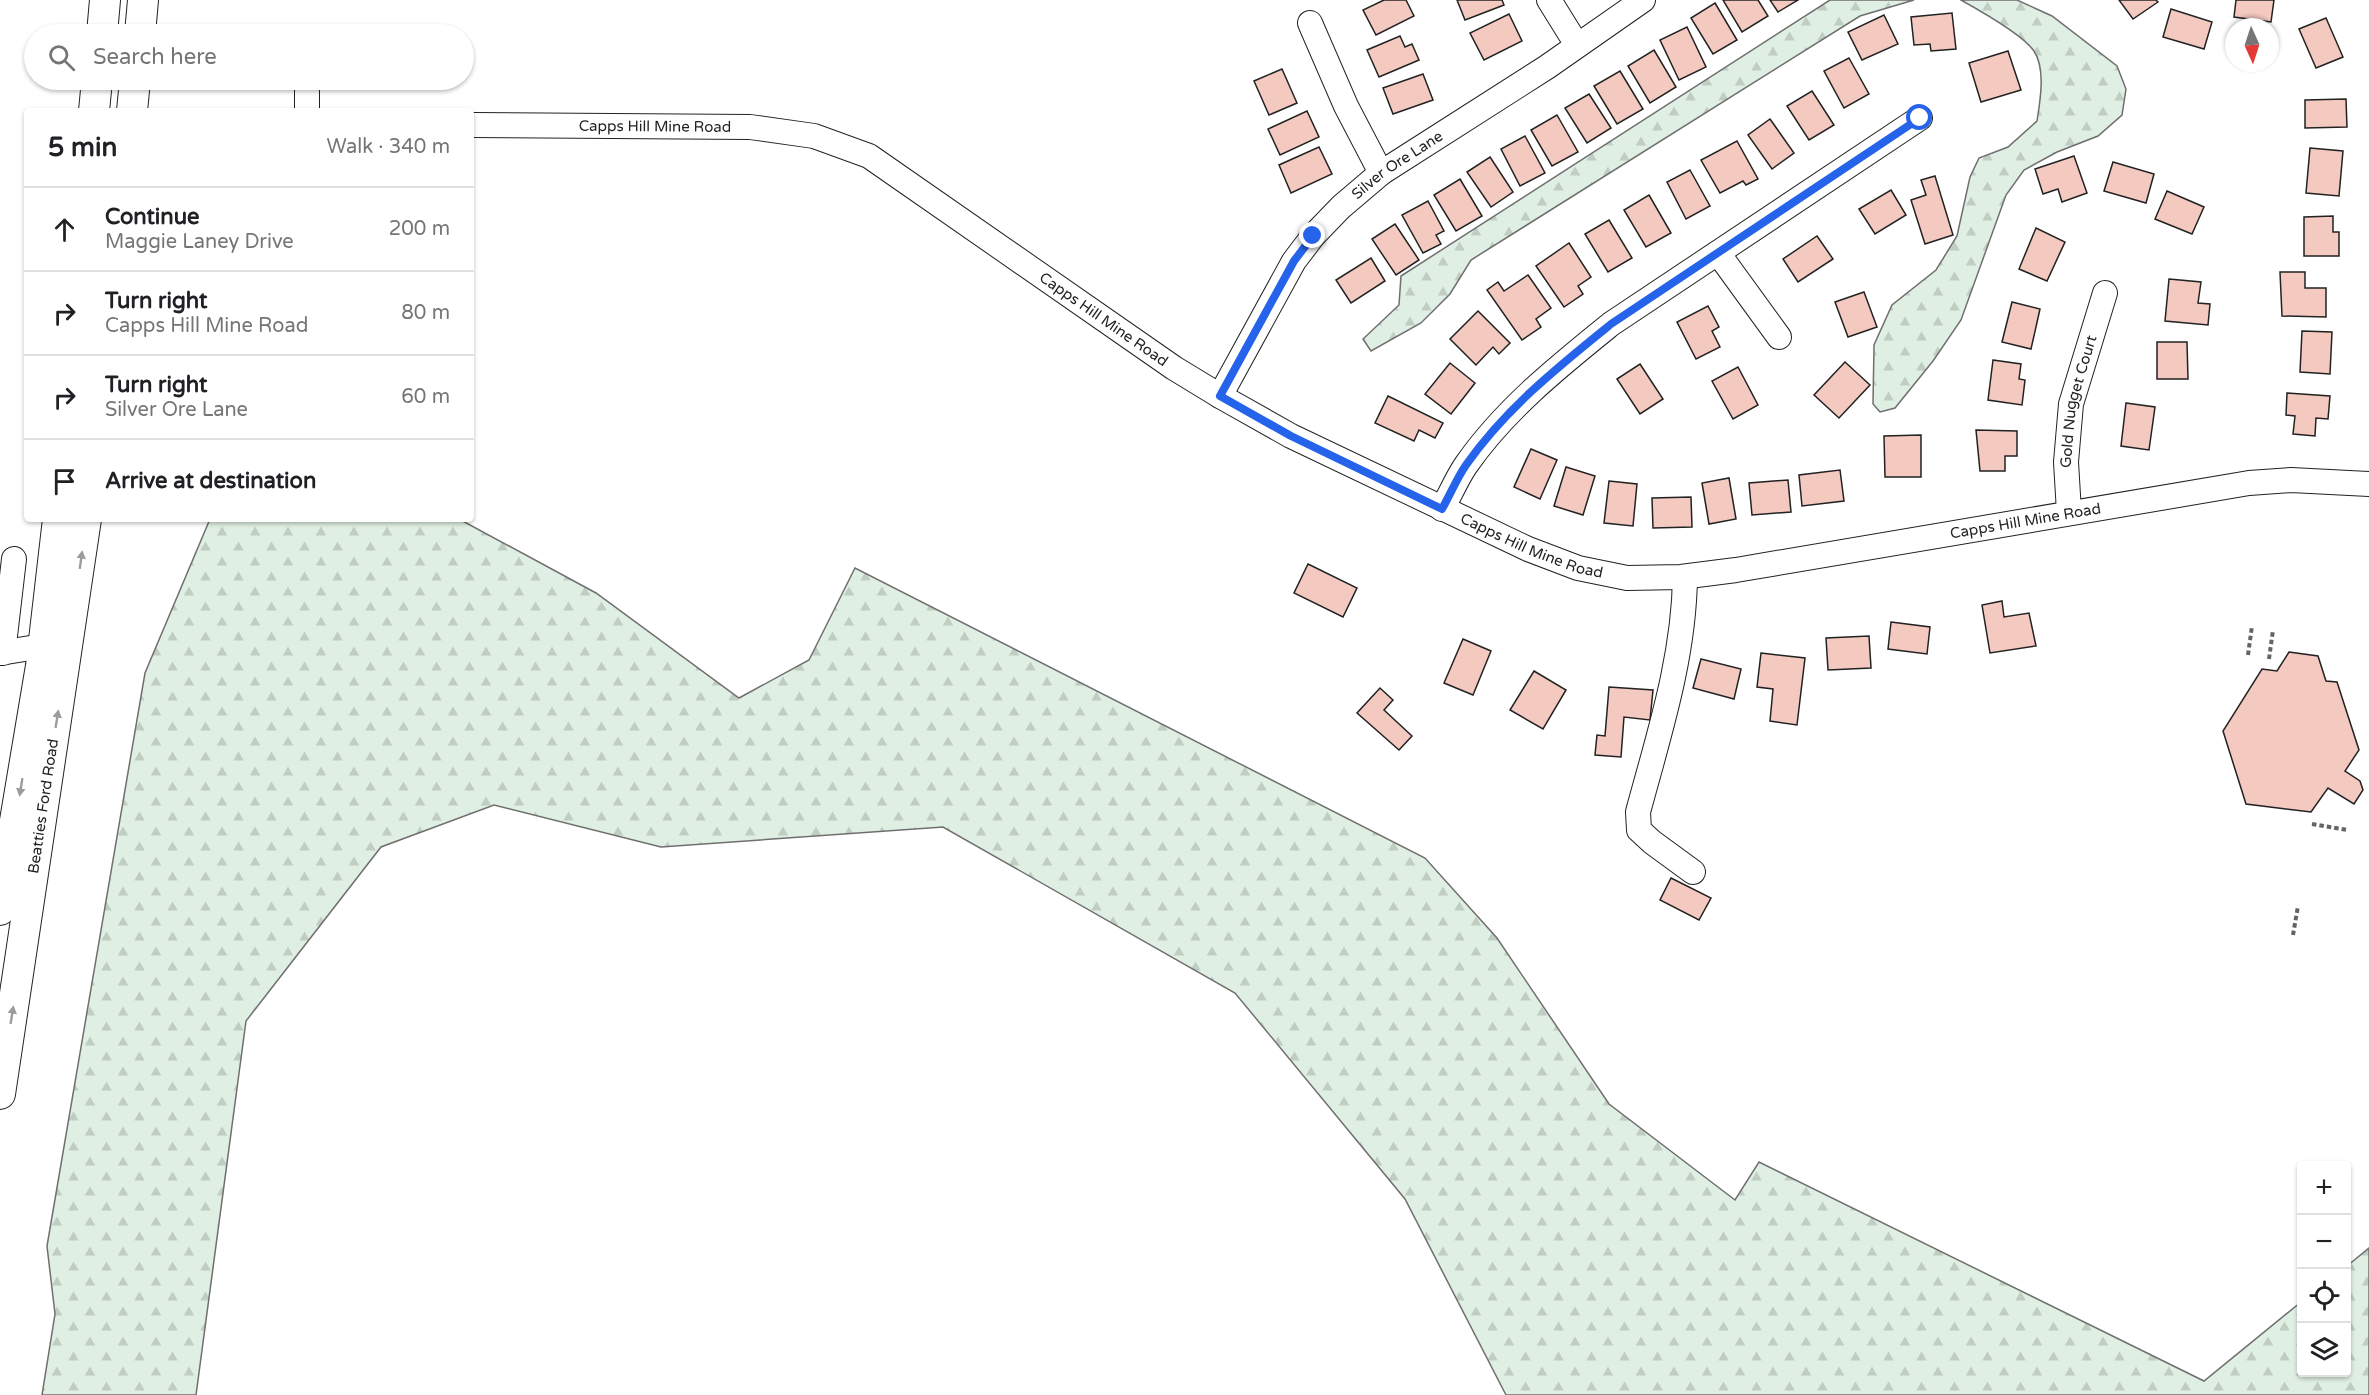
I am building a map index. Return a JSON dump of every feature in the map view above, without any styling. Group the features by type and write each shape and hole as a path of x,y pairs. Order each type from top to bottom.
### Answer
{"main road":[{"path":"103,24 105,0"},
{"path":"141,24 143,0"},
{"path":"94,108 97,90"},
{"path":"132,108 134,90"},
{"name":"Beatties Ford Road","path":"0,910 43,646 58,522"},
{"name":"Beatties Ford Road","path":"0,1094 74,612 86,522"}],"street":[{"path":"1549,0 1559,21 1577,45"},
{"name":"Silver Ore Lane","path":"1220,396 1294,261 1313,236 1341,207 1382,173 1643,0"},
{"path":"1310,23 1346,106 1382,173"},
{"path":"307,90 307,108"},
{"path":"1442,509 1466,465 1532,391 1611,324 1920,118"},
{"name":"Capps Hill Mine Road","path":"474,124 750,127 792,131 851,148 903,177 1174,368 1291,436 1528,549 1578,568 1627,578 1685,577 2249,483 2312,480 2369,484"},
{"path":"1718,253 1779,337"},
{"name":"Gold Nugget Court","path":"2069,512 2066,462 2071,404 2105,293"},
{"path":"7,558 33,564 51,577 74,612 43,646 2,653 7,558"},
{"path":"1685,577 1684,618 1675,674 1638,812 1639,830 1693,872"}],"path":[{"path":"2248,655 2252,627"},
{"path":"2269,659 2273,630"},
{"path":"2312,824 2347,830"},
{"path":"2293,935 2298,906"}],"green space":[{"path":"1830,0 1914,0 1860,16 1471,260 1450,294 1421,323 1371,351 1363,339 1399,305 1401,276"},
{"path":"1961,0 2017,0 2052,16 2117,66 2126,89 2122,115 2098,136 2057,152 2024,170 2006,195 1961,320 1933,361 1895,408 1880,412 1873,404 1874,345 1892,305 1936,270 1957,236 1970,177 1979,158 2008,147 2037,121 2041,76 2038,58 2034,51 2011,30"},
{"path":"209,522 465,522 596,593 739,698 809,660 855,568 1425,858 1497,938 1609,1104 1735,1200 1759,1162 2204,1381 2297,1305 2297,1377 2351,1377 2351,1263 2369,1248 2369,1395 1506,1395 1405,1199 1235,993 943,827 661,847 494,805 381,847 246,1021 196,1395 42,1395 55,1314 47,1246 145,673"}],"building":[{"path":"1384,0 1406,0 1414,16 1376,35 1363,10"},
{"path":"1457,0 1502,0 1504,5 1465,20"},
{"path":"1723,0 1758,0 1768,16 1742,32"},
{"path":"1770,0 1798,0 1778,12"},
{"path":"2119,0 2156,0 2158,2 2133,19"},
{"path":"2236,0 2274,0 2272,18 2234,17"},
{"path":"1715,3 1737,40 1713,54 1691,18"},
{"path":"2171,9 2212,22 2204,49 2163,37"},
{"path":"1952,13 1956,49 1931,51 1930,44 1914,45 1911,17"},
{"path":"1509,14 1522,41 1484,60 1470,33"},
{"path":"1884,15 1898,44 1862,60 1848,32"},
{"path":"2326,18 2343,57 2316,68 2299,29"},
{"path":"1687,27 1706,67 1679,80 1660,40"},
{"path":"1400,36 1405,47 1412,44 1419,60 1379,77 1367,50"},
{"path":"1654,50 1676,87 1650,103 1628,66"},
{"path":"2008,51 2021,90 1981,102 1969,63"},
{"path":"1849,58 1869,94 1844,108 1824,71"},
{"path":"1282,69 1297,103 1269,115 1254,81"},
{"path":"1620,71 1643,109 1617,124 1594,86"},
{"path":"1423,74 1433,100 1393,114 1383,88"},
{"path":"1812,91 1834,125 1809,140 1787,106"},
{"path":"1589,94 1611,128 1587,143 1565,108"},
{"path":"2346,99 2347,127 2305,128 2305,100"},
{"path":"1307,111 1319,137 1280,155 1268,129"},
{"path":"1557,115 1578,152 1552,166 1531,130"},
{"path":"1770,119 1794,153 1772,169 1748,135"},
{"path":"1525,136 1545,173 1520,186 1501,149"},
{"path":"1737,141 1758,179 1746,185 1743,181 1720,193 1701,160"},
{"path":"1319,147 1332,174 1291,193 1279,165"},
{"path":"2310,148 2343,151 2339,196 2306,193"},
{"path":"2074,156 2087,193 2062,202 2058,189 2043,194 2035,169"},
{"path":"1490,157 1513,192 1491,207 1467,172"},
{"path":"2113,162 2154,174 2146,203 2104,191"},
{"path":"1690,170 1710,206 1686,219 1667,182"},
{"path":"1935,176 1953,235 1925,244 1911,200 1926,195 1921,180"},
{"path":"1460,179 1482,216 1456,231 1434,195"},
{"path":"1891,190 1906,215 1875,234 1859,209"},
{"path":"2167,191 2204,207 2192,234 2155,219"},
{"path":"1649,195 1671,233 1646,247 1624,210"},
{"path":"1428,201 1444,231 1436,235 1441,244 1423,253 1402,215"},
{"path":"2333,216 2333,232 2339,232 2339,256 2304,256 2304,217"},
{"path":"1609,220 1632,258 1608,272 1585,234"},
{"path":"1395,224 1419,260 1396,275 1372,239"},
{"path":"2036,228 2065,242 2047,281 2019,269"},
{"path":"1817,236 1833,259 1798,282 1783,259"},
{"path":"1569,243 1591,277 1578,286 1583,294 1564,307 1536,266"},
{"path":"1371,258 1385,281 1351,303 1336,280"},
{"path":"2280,272 2305,272 2305,288 2326,288 2326,317 2282,316"},
{"path":"1528,275 1551,308 1536,319 1541,327 1522,340 1487,290 1498,282 1504,291"},
{"path":"2169,279 2201,282 2198,303 2210,304 2208,325 2165,321"},
{"path":"1864,292 1877,327 1848,337 1835,302"},
{"path":"2012,302 2040,309 2031,349 2002,342"},
{"path":"1708,306 1719,327 1712,331 1720,347 1696,359 1677,322"},
{"path":"1478,311 1510,343 1499,354 1493,347 1476,365 1450,339"},
{"path":"2302,331 2332,332 2330,374 2300,372"},
{"path":"2157,342 2187,342 2188,379 2157,379"},
{"path":"1993,360 2021,364 2019,379 2025,380 2022,405 1988,400"},
{"path":"1845,362 1870,385 1839,418 1814,395"},
{"path":"1450,363 1475,383 1451,414 1425,394"},
{"path":"1640,364 1663,399 1640,414 1617,379"},
{"path":"1738,367 1758,405 1733,419 1712,381"},
{"path":"2287,393 2330,396 2328,419 2316,418 2315,436 2293,434 2295,416 2286,415"},
{"path":"1388,396 1443,423 1435,438 1419,430 1414,441 1375,423"},
{"path":"2126,403 2155,407 2149,450 2121,446"},
{"path":"1976,430 2017,431 2017,456 2005,456 2005,471 1980,471"},
{"path":"1921,435 1921,477 1885,477 1884,436"},
{"path":"1531,449 1557,460 1540,499 1514,487"},
{"path":"1566,467 1595,476 1583,515 1554,506"},
{"path":"1840,470 1844,501 1802,506 1799,475"},
{"path":"1729,478 1736,519 1709,524 1702,483"},
{"path":"1788,480 1791,512 1752,515 1749,483"},
{"path":"1609,481 1637,484 1633,526 1604,523"},
{"path":"1691,497 1692,527 1653,528 1652,498"},
{"path":"1308,564 1357,588 1343,617 1294,593"},
{"path":"2002,601 2004,617 2029,613 2036,646 1990,653 1982,605"},
{"path":"1891,622 1930,627 1927,654 1888,649"},
{"path":"1869,636 1871,668 1828,670 1826,638"},
{"path":"1463,639 1491,651 1473,695 1444,683"},
{"path":"2289,652 2318,656 2326,681 2337,682 2359,750 2345,771 2360,781 2363,790 2354,804 2328,788 2311,812 2246,804 2223,731 2262,669 2277,671"},
{"path":"1761,653 1805,658 1797,725 1770,721 1773,689 1757,687"},
{"path":"1701,659 1741,669 1734,699 1693,688"},
{"path":"1534,671 1566,690 1543,729 1510,710"},
{"path":"1609,687 1653,690 1650,720 1624,717 1621,757 1595,755 1597,735 1605,736"},
{"path":"1380,688 1393,700 1384,710 1412,736 1399,750 1357,713"},
{"path":"1671,878 1711,898 1699,920 1660,900"}],"route":[{"path":"1313,236 1294,261 1220,396 1291,436 1442,509 1466,465 1497,428 1532,391 1570,357 1611,324 1920,118"}]}
